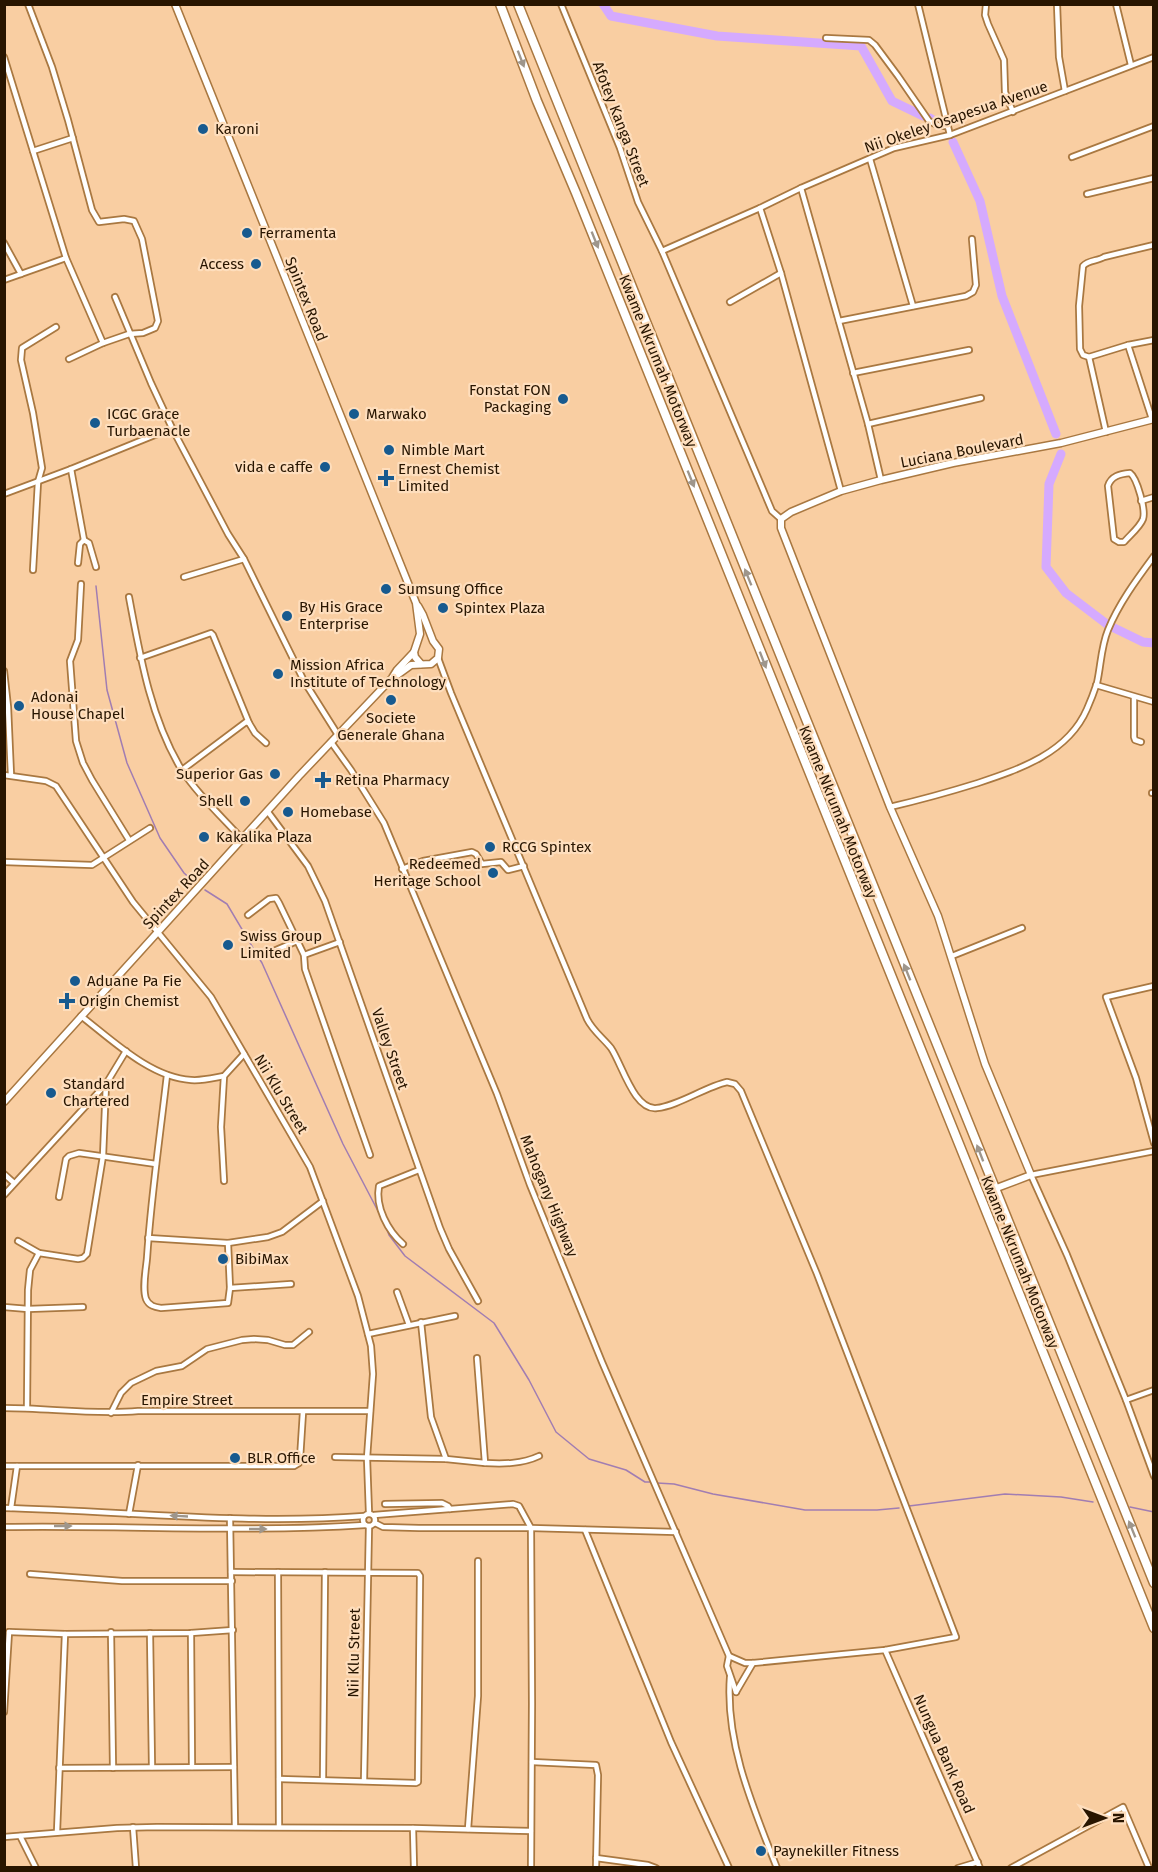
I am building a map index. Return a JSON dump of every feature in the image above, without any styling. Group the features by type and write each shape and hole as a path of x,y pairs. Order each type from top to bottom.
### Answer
{"highway":[{"name":"Kwame Nkrumah Motorway","path":"500,4 537,101 585,214 828,823 1154,1628"},
{"name":"Kwame Nkrumah Motorway","path":"518,4 1154,1583"}],"main road":[{"name":"Spintex Road","path":"175,4 433,641"},
{"name":"Luciana Boulevard","path":"781,519 791,512 841,491 881,480 953,463 1062,443 1153,419"},
{"path":"781,519 781,528 890,807 938,916 985,1064 1031,1175 994,1189"},
{"name":"Spintex Road","path":"416,603 420,628 418,643"},
{"path":"422,640 433,641 439,649 438,658 430,664 421,664 417,661 414,652 418,643 422,640"},
{"name":"Spintex Road","path":"392,678 396,670 414,652"},
{"name":"Spintex Road","path":"4,1102 331,742 392,678 411,665 421,664"}],"street":[{"path":"28,4 52,67 92,210 98,221 130,219 134,221 142,239 158,323 155,328 143,333 129,334 103,343 69,359"},
{"name":"Afotey Kanga Street","path":"561,4 620,148 638,202 662,251 772,511 781,519"},
{"path":"918,4 950,135"},
{"path":"986,4 985,15 1004,60 1005,92 1013,112"},
{"path":"1057,4 1059,57 1065,91"},
{"path":"1116,4 1131,65"},
{"path":"826,38 869,40 898,76 929,121 939,126 948,126"},
{"path":"4,57 66,258 103,343"},
{"name":"Nii Okeley Osapesua Avenue","path":"662,251 894,148 950,135 1154,57"},
{"path":"1072,157 1154,126"},
{"path":"33,150 73,138"},
{"path":"870,159 913,306"},
{"path":"1087,194 1154,178"},
{"path":"801,188 868,424 881,480"},
{"path":"760,208 781,273 841,491"},
{"path":"839,321 966,296 973,292 975,285 972,239"},
{"path":"4,243 21,274"},
{"path":"1154,245 1086,263 1083,266 1079,306 1080,349 1083,355 1089,357 1154,340"},
{"path":"4,280 66,258"},
{"path":"730,302 781,273"},
{"path":"115,297 129,334 172,428 228,534 244,559 304,681 338,735"},
{"path":"33,570 38,482 42,468 20,352 22,348 56,327"},
{"path":"1128,345 1153,419"},
{"path":"853,373 969,350"},
{"path":"1089,357 1106,432"},
{"path":"868,424 981,398"},
{"path":"4,494 71,470 172,428"},
{"path":"42,468 56,474"},
{"path":"71,470 84,540 89,543 96,567"},
{"path":"1122,474 1133,475 1141,501 1144,517 1141,523 1124,542 1116,541 1110,515 1108,486 1111,479 1122,474"},
{"path":"1141,501 1154,497"},
{"path":"78,563 80,544 84,540"},
{"path":"890,807 946,793 1018,770 1065,741 1086,711 1096,685 1104,643 1112,621 1129,591 1154,556"},
{"path":"184,577 244,559"},
{"path":"81,584 78,640 70,661 76,741 83,763 92,780 129,840"},
{"path":"129,597 140,658 156,717 182,770 243,840"},
{"path":"140,658 211,633 249,723 255,733 266,743"},
{"path":"438,658 450,693 590,1026 612,1050 635,1096 641,1103 651,1108 658,1108 727,1082 735,1084 741,1091 817,1274 956,1637 885,1650 753,1663 729,1656 730,1677 736,1692 753,1663"},
{"path":"4,671 8,775"},
{"path":"1096,685 1154,702"},
{"path":"1134,697 1134,737 1135,740 1141,742"},
{"path":"182,770 243,723 249,723"},
{"name":"Mahogany Highway","path":"331,742 376,808 497,1094 530,1185 650,1474 729,1656"},
{"name":"Nii Klu Street","path":"8,775 46,781 56,786 133,902 211,997 305,1158 358,1296 368,1334 373,1374 366,1458 371,1514"},
{"name":"Valley Street","path":"268,812 308,866 319,886 449,1250 478,1301"},
{"path":"4,862 92,865 150,828"},
{"path":"402,869 423,861 472,852 482,864 501,862 508,870 524,866"},
{"path":"248,915 270,899 276,898 304,955 305,969 370,1155"},
{"path":"952,957 1022,928"},
{"path":"270,953 297,941"},
{"path":"304,955 340,942"},
{"path":"1154,986 1106,997 1136,1078 1154,1143"},
{"path":"81,1016 137,1059 167,1074 194,1081 224,1076 244,1054"},
{"path":"4,1195 106,1084 126,1051"},
{"path":"167,1074 148,1238 145,1288 150,1305 161,1308 228,1303 230,1288 228,1243"},
{"path":"224,1076 221,1126 224,1181"},
{"path":"18,1241 39,1253 78,1259 87,1254 104,1156 106,1084"},
{"path":"1154,1151 1031,1175 1067,1255 1154,1476"},
{"path":"59,1197 66,1159 69,1156 79,1153 156,1164"},
{"path":"403,1244 390,1231 377,1200 379,1186 419,1170"},
{"path":"4,1174 14,1184"},
{"path":"148,1238 228,1243 275,1235 323,1201"},
{"path":"27,1408 30,1270 39,1253"},
{"path":"230,1288 291,1284"},
{"path":"397,1292 409,1325"},
{"path":"4,1307 28,1309 83,1307"},
{"path":"368,1334 455,1316"},
{"path":"421,1322 431,1417 447,1459"},
{"path":"111,1413 121,1393 131,1383 156,1371 182,1366 207,1349 254,1339 268,1340 285,1346 293,1345 309,1332"},
{"path":"477,1358 485,1463"},
{"path":"1126,1400 1154,1390"},
{"name":"Empire Street","path":"4,1407 111,1413 370,1411"},
{"path":"4,1466 294,1466 299,1463 300,1459 303,1412"},
{"path":"335,1457 447,1459 505,1464 529,1461 539,1456"},
{"path":"11,1508 17,1466"},
{"path":"129,1514 138,1466"},
{"path":"386,1504 442,1503 450,1509"},
{"path":"4,1508 230,1518 310,1519 513,1504 519,1506 531,1528 531,1868"},
{"path":"371,1514 375,1523"},
{"path":"364,1516 363,1521 367,1526"},
{"path":"230,1518 235,1827"},
{"path":"4,1527 157,1526 231,1529 367,1526 375,1523 383,1527 676,1532"},
{"name":"Nii Klu Street","path":"364,1781 367,1526"},
{"path":"585,1530 671,1742 729,1868"},
{"path":"468,1829 478,1696 478,1561"},
{"path":"231,1572 368,1572 418,1574 420,1576 419,1780 416,1783 279,1779"},
{"path":"278,1572 279,1827"},
{"path":"323,1779 325,1572"},
{"path":"30,1574 122,1581 232,1581"},
{"path":"4,1712 9,1632 5,1625"},
{"path":"9,1632 191,1633 233,1630"},
{"path":"111,1632 113,1768"},
{"path":"150,1633 152,1767"},
{"path":"191,1633 192,1767"},
{"path":"57,1832 64,1634"},
{"name":"Nungua Bank Road","path":"885,1650 979,1865"},
{"path":"730,1677 730,1711 743,1778 777,1868"},
{"path":"532,1762 596,1765 598,1775 596,1868"},
{"path":"59,1768 234,1767"},
{"path":"1011,1868 1123,1807 1149,1868"},
{"path":"4,1837 133,1827 413,1828 531,1831"},
{"path":"133,1827 136,1868"},
{"path":"413,1828 414,1868"},
{"path":"20,1836 36,1868"},
{"path":"596,1858 656,1868"},
{"path":"958,1868 979,1865"}],"waterway":[{"path":"603,4 611,16 717,36 861,46 892,101 923,116"},
{"path":"930,118 940,124"},
{"path":"953,142 980,201 1002,296 1056,434"},
{"path":"1061,454 1049,484 1046,567 1066,593 1108,625 1143,642 1154,643"},
{"path":"96,586 107,690 127,763 160,838 184,873 194,882"},
{"path":"205,890 227,904 262,963 343,1144 379,1213"},
{"path":"384,1222 389,1235 405,1256 494,1323 529,1380 556,1432 589,1459 626,1470 645,1482 653,1482"},
{"path":"657,1483 674,1484 713,1494 805,1510 899,1508"},
{"path":"909,1506 1005,1494 1061,1497 1093,1502"},
{"path":"1130,1507 1154,1512"}],"place":[{"name":"Karoni","path":"203,129"},
{"name":"Ferramenta","path":"247,233"},
{"name":"Access","path":"256,264"},
{"name":"Fonstat FON Packaging","path":"563,399"},
{"name":"Marwako","path":"354,414"},
{"name":"ICGC Grace Turbaenacle","path":"95,423"},
{"name":"Nimble Mart","path":"389,450"},
{"name":"vida e caffe","path":"325,467"},
{"name":"Ernest Chemist Limited","path":"386,478"},
{"name":"Sumsung Office","path":"386,589"},
{"name":"Spintex Plaza","path":"443,608"},
{"name":"By His Grace Enterprise","path":"287,616"},
{"name":"Mission Africa Institute of Technology","path":"278,674"},
{"name":"Societe Generale Ghana","path":"391,700"},
{"name":"Adonai House Chapel","path":"19,706"},
{"name":"Superior Gas","path":"275,774"},
{"name":"Retina Pharmacy","path":"323,780"},
{"name":"Shell","path":"245,801"},
{"name":"Homebase","path":"288,812"},
{"name":"Kakalika Plaza","path":"204,837"},
{"name":"RCCG Spintex","path":"490,847"},
{"name":"Redeemed Heritage School","path":"493,873"},
{"name":"Swiss Group Limited","path":"228,945"},
{"name":"Aduane Pa Fie","path":"75,981"},
{"name":"Origin Chemist","path":"67,1001"},
{"name":"Standard Chartered","path":"51,1093"},
{"name":"BibiMax","path":"223,1259"},
{"name":"BLR Office","path":"235,1458"},
{"name":"Paynekiller Fitness","path":"761,1851"}]}
